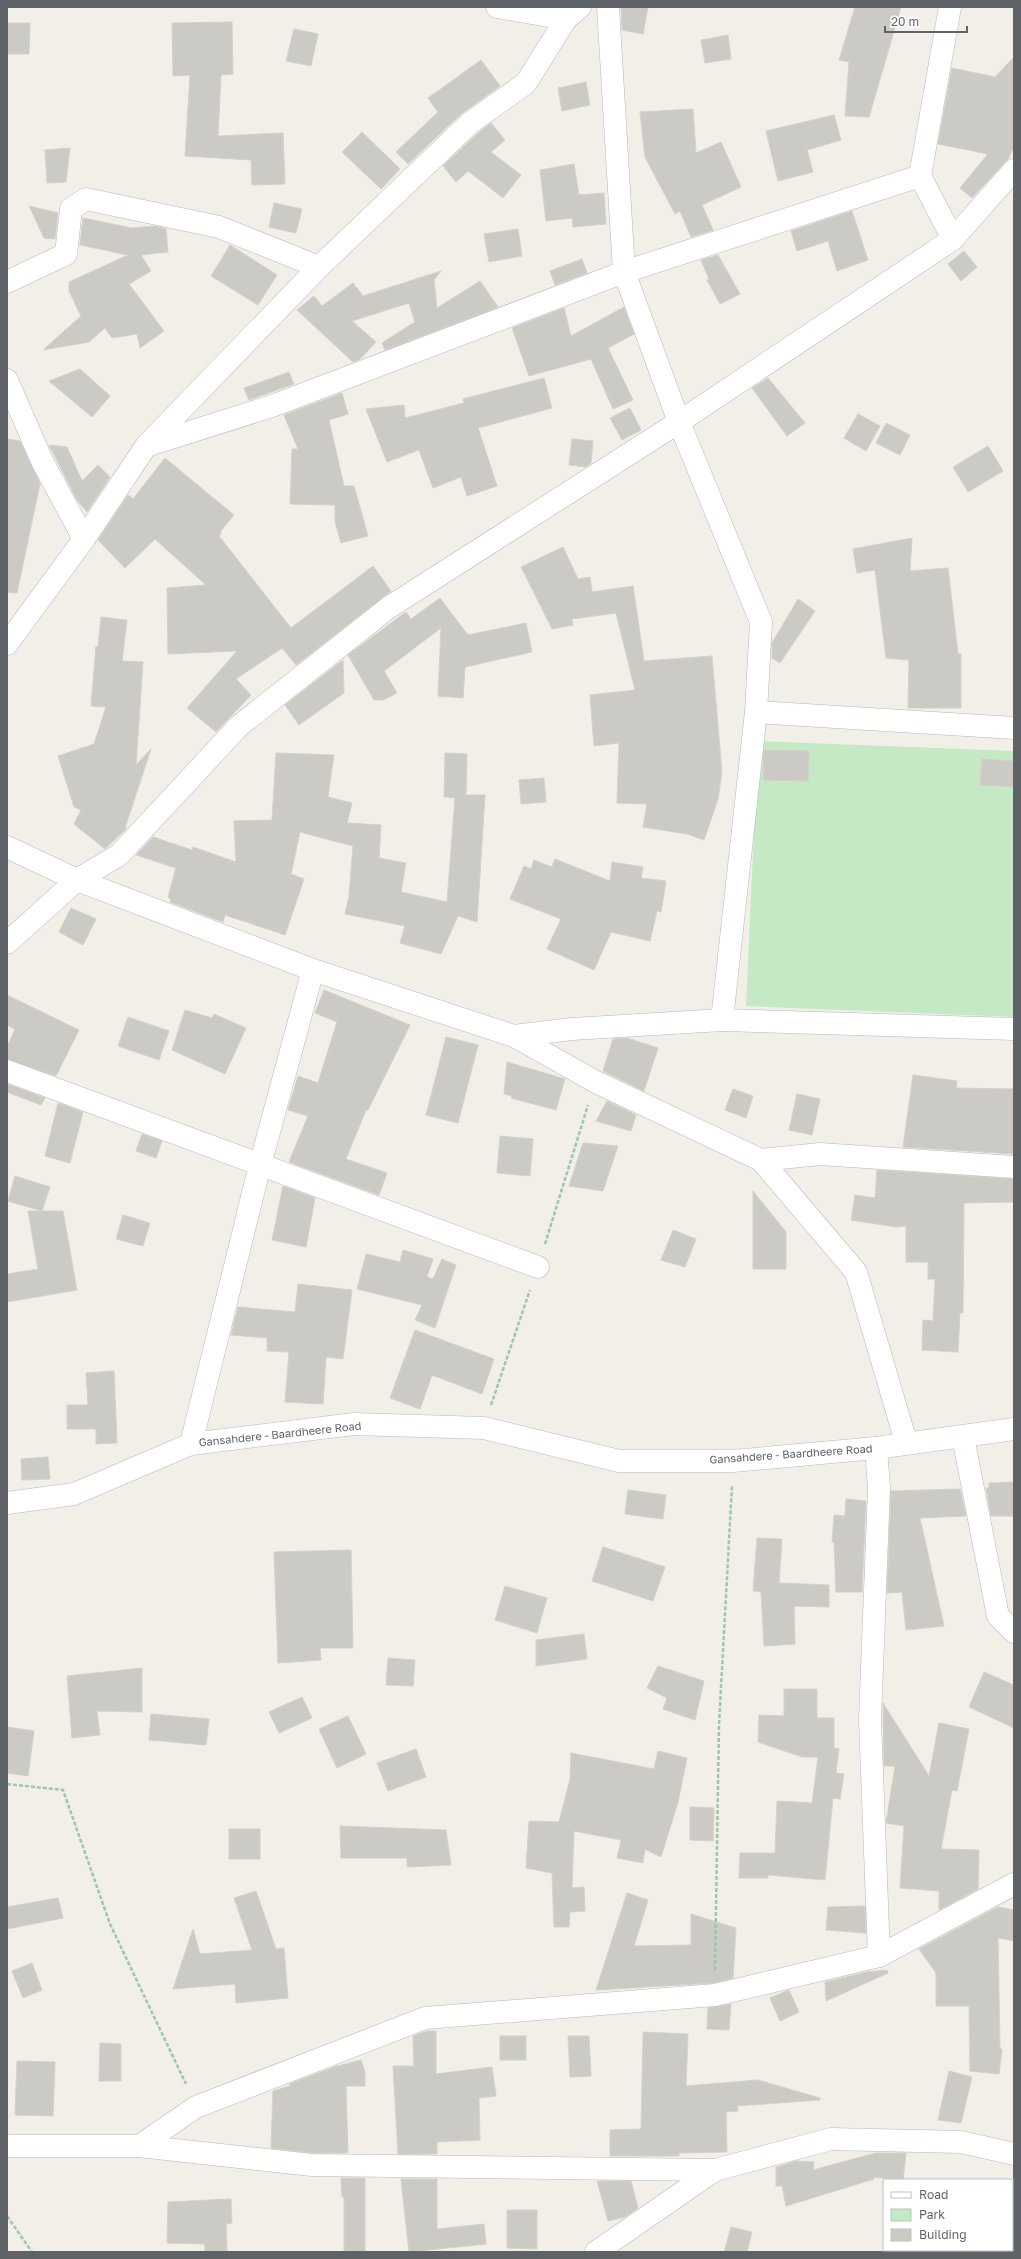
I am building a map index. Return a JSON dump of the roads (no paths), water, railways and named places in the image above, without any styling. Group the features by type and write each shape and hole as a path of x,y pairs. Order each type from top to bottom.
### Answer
{"street":[{"path":"7,644 84,539 146,446 319,266 470,123 526,83 573,13 497,7"},
{"path":"608,7 624,272 679,422 761,622 756,712 722,1020"},
{"path":"950,7 920,176 953,239"},
{"path":"7,942 77,880 119,856 238,726 388,608 679,422 953,239 1014,170"},
{"path":"146,446 272,406 624,272 920,176"},
{"path":"7,282 66,254 71,209 86,199 219,227 319,266"},
{"path":"7,380 42,462 84,539"},
{"path":"756,712 1014,728"},
{"path":"7,847 77,880 313,970 514,1036 596,1082 761,1160 856,1272 906,1442"},
{"path":"191,1444 260,1165 313,970"},
{"path":"514,1036 572,1029 722,1020 1014,1030"},
{"path":"7,1071 538,1267"},
{"path":"761,1160 820,1154 1014,1167"},
{"name":"Gansahdere - Baardheere Road","path":"7,1503 74,1494 191,1444 354,1424 484,1428 619,1461 733,1461 876,1448 906,1442 964,1437 1014,1429"},
{"path":"964,1437 998,1616 1014,1632"},
{"path":"876,1448 879,1488 870,1720 879,1956"},
{"path":"139,2146 196,2107 425,2018 715,1995 879,1956 1014,1884"},
{"path":"7,2146 139,2146 312,2165 715,2170 831,2139 961,2142 1014,2154"},
{"path":"596,2252 715,2170"}]}
